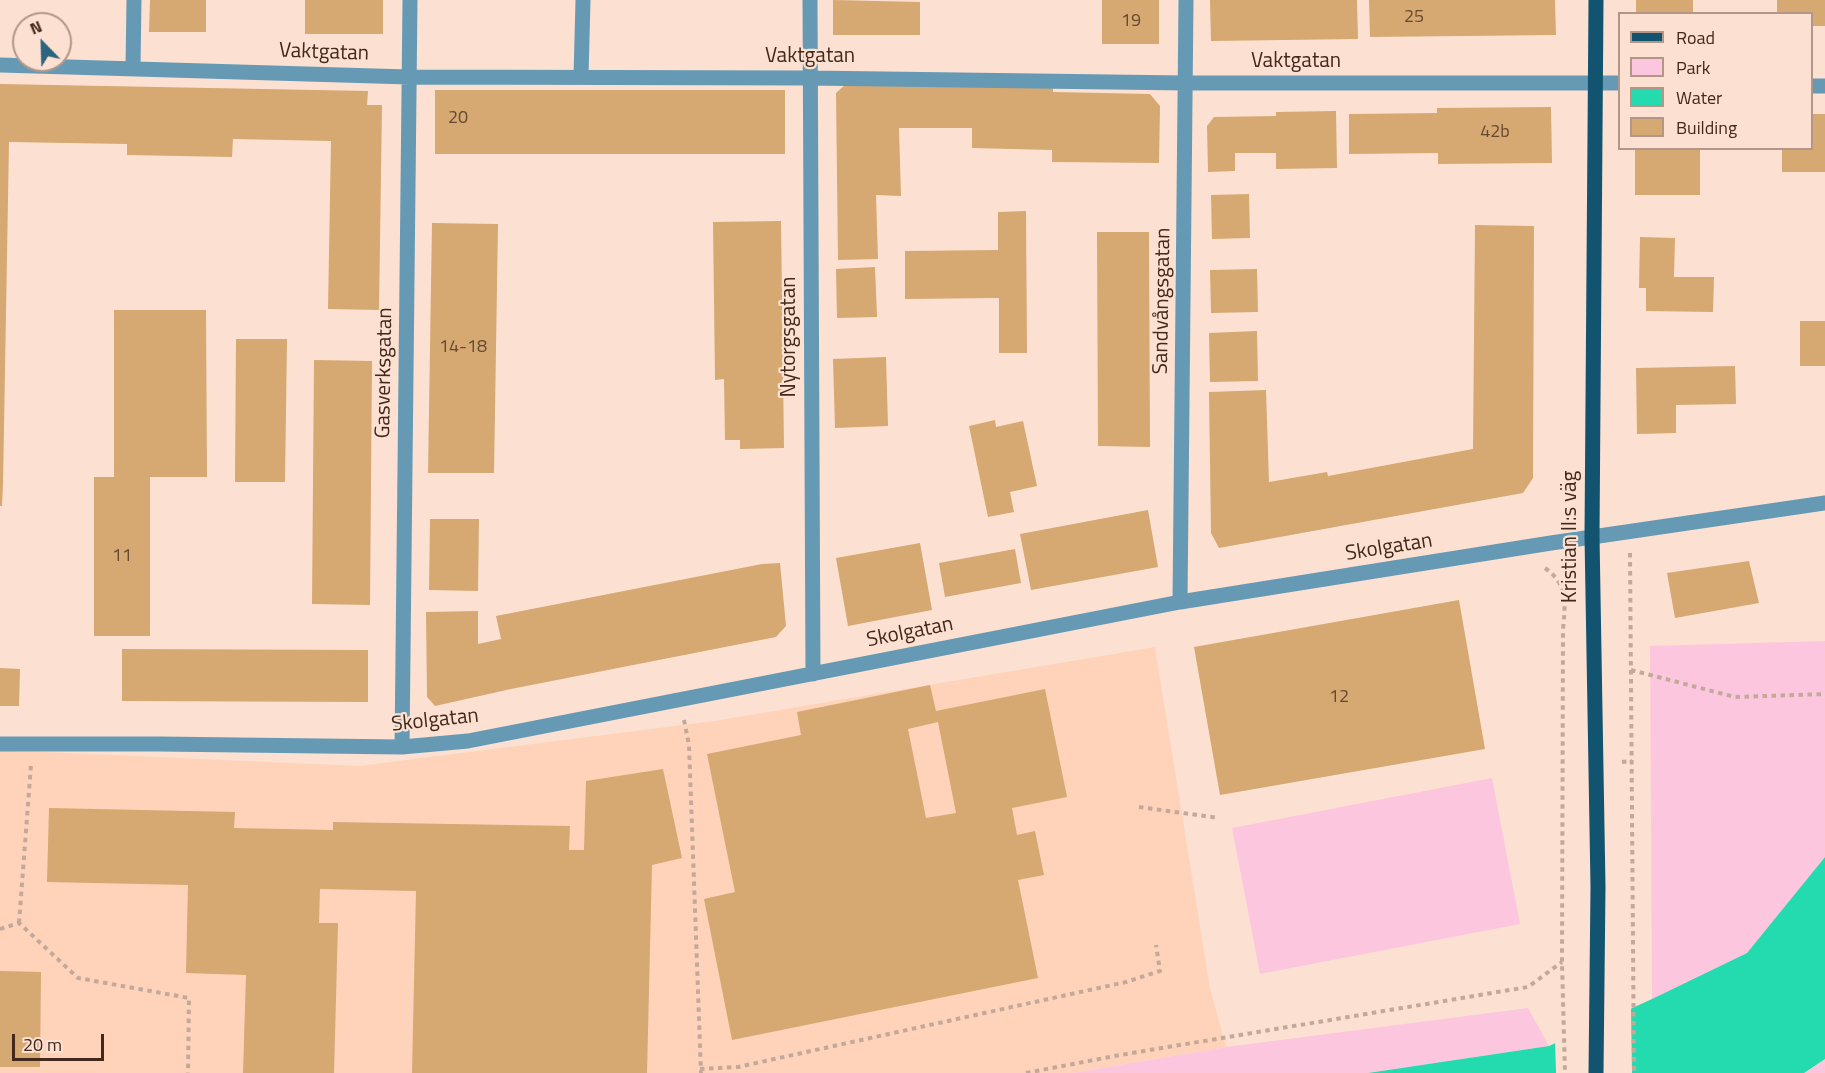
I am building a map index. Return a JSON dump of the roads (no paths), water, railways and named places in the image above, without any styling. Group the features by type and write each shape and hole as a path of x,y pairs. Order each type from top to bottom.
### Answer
{"main road":[{"name":"Kristian II:s väg","path":"1596,0 1592,537 1598,887 1596,1073"}],"street":[{"path":"133,68 134,0"},
{"name":"Gasverksgatan","path":"402,747 410,0"},
{"path":"581,77 583,0"},
{"name":"Nytorgsgatan","path":"810,0 813,674"},
{"name":"Sandvångsgatan","path":"1180,602 1186,0"},
{"name":"Vaktgatan","path":"0,65 409,77 809,78 1186,83 1618,83"},
{"name":"Skolgatan","path":"0,744 402,747 468,741 1180,602 1630,531 1825,503"}],"water":[{"path":"1825,857 1825,1059 1804,1073 1368,1073 1549,1046 1652,999 1747,953"}]}
